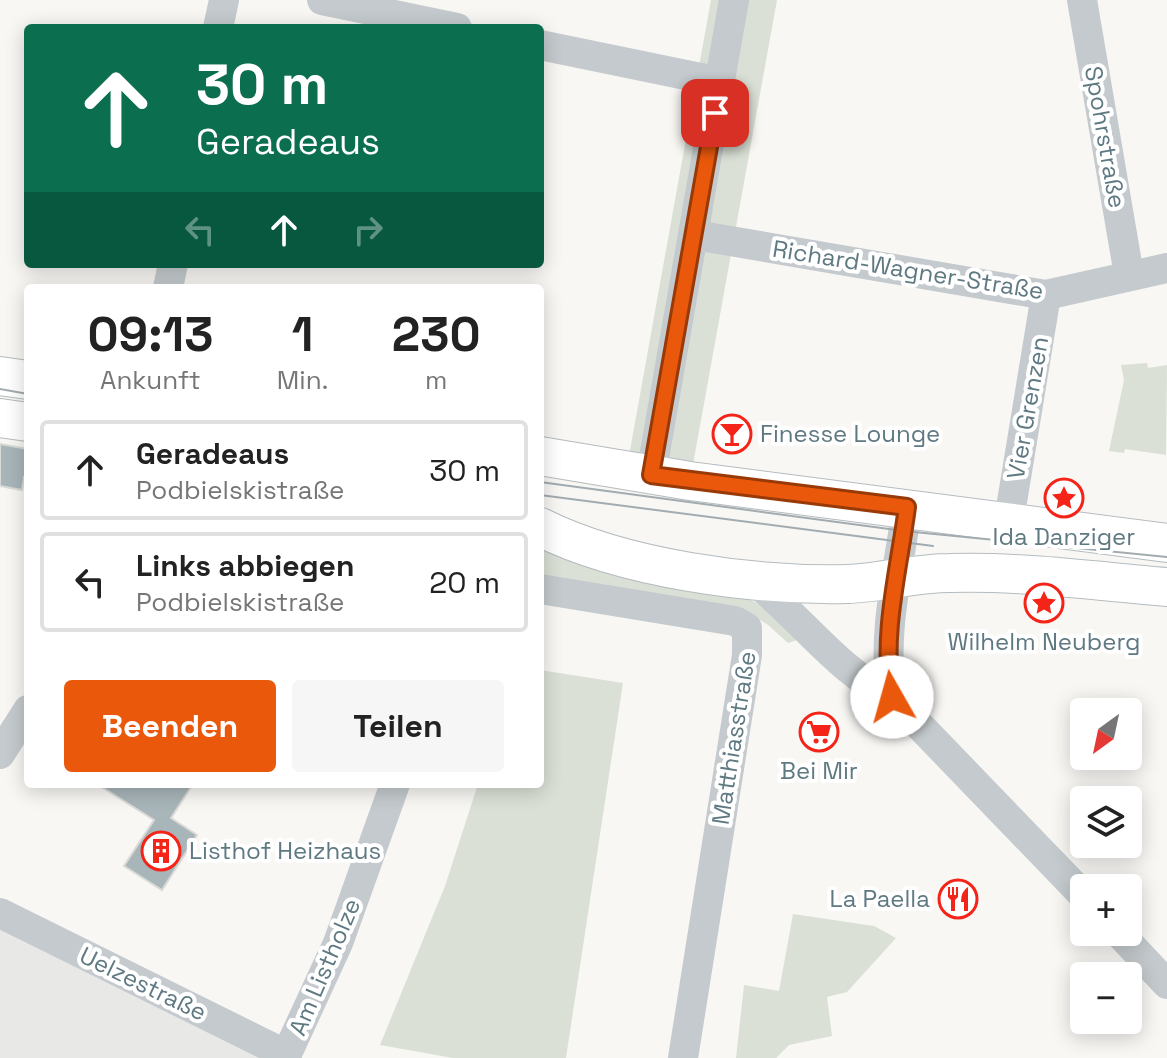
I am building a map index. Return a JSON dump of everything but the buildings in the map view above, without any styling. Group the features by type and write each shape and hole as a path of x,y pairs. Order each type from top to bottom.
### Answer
{"main road":[{"path":"0,376 24,379"},
{"path":"0,418 24,421"},
{"path":"544,457 651,475 1167,543"},
{"path":"544,529 569,542 606,553 753,580 851,584 947,572 999,573 1167,587"}],"street":[{"path":"219,24 224,0"},
{"path":"322,0 438,24"},
{"path":"651,475 734,0"},
{"name":"Spohrstraße","path":"1082,0 1129,275"},
{"path":"544,46 720,82"},
{"name":"Richard-Wagner-Straße","path":"695,235 1046,295 1167,268"},
{"name":"Vier Grenzen","path":"1009,520 1046,295"},
{"path":"892,697 887,666 907,507"},
{"path":"753,580 806,626 853,673 892,697 1070,881"},
{"name":"Matthiasstraße","path":"544,590 735,621 747,628 745,668 683,1058"},
{"path":"0,754 24,716"},
{"name":"Am Listholze","path":"286,1056 338,943 394,788"},
{"name":"Uelzestraße","path":"0,913 286,1056"},
{"path":"1131,946 1167,984"}],"shaded area":[{"path":"711,0 777,0 690,481 629,456"},
{"path":"1147,363 1148,368 1167,365 1166,455 1125,449 1124,453 1109,451 1124,380 1121,365"},
{"path":"544,548 742,596 774,611 803,638 788,643 752,615 544,581"},
{"path":"544,671 623,683 566,1058 453,1058 380,1045 445,886 477,788 544,788"},
{"path":"0,913 285,1058 0,1058"},
{"path":"793,914 874,926 896,938 847,992 827,997 832,1036 789,1045 776,1058 736,1058 744,985 779,991"}],"tram line":[{"path":"0,389 24,393"},
{"path":"544,483 904,531 1167,557"},
{"path":"544,496 933,546"}],"place":[{"name":"Finesse Lounge","path":"732,434"},
{"name":"Ida Danziger","path":"1064,498"},
{"name":"Wilhelm Neuberg","path":"1044,603"},
{"name":"Bei Mir","path":"819,732"},
{"name":"Listhof Heizhaus","path":"161,851"},
{"name":"La Paella","path":"958,899"}],"route":[{"path":"715,113 651,475 907,507 889,637 887,666 892,697"}]}
